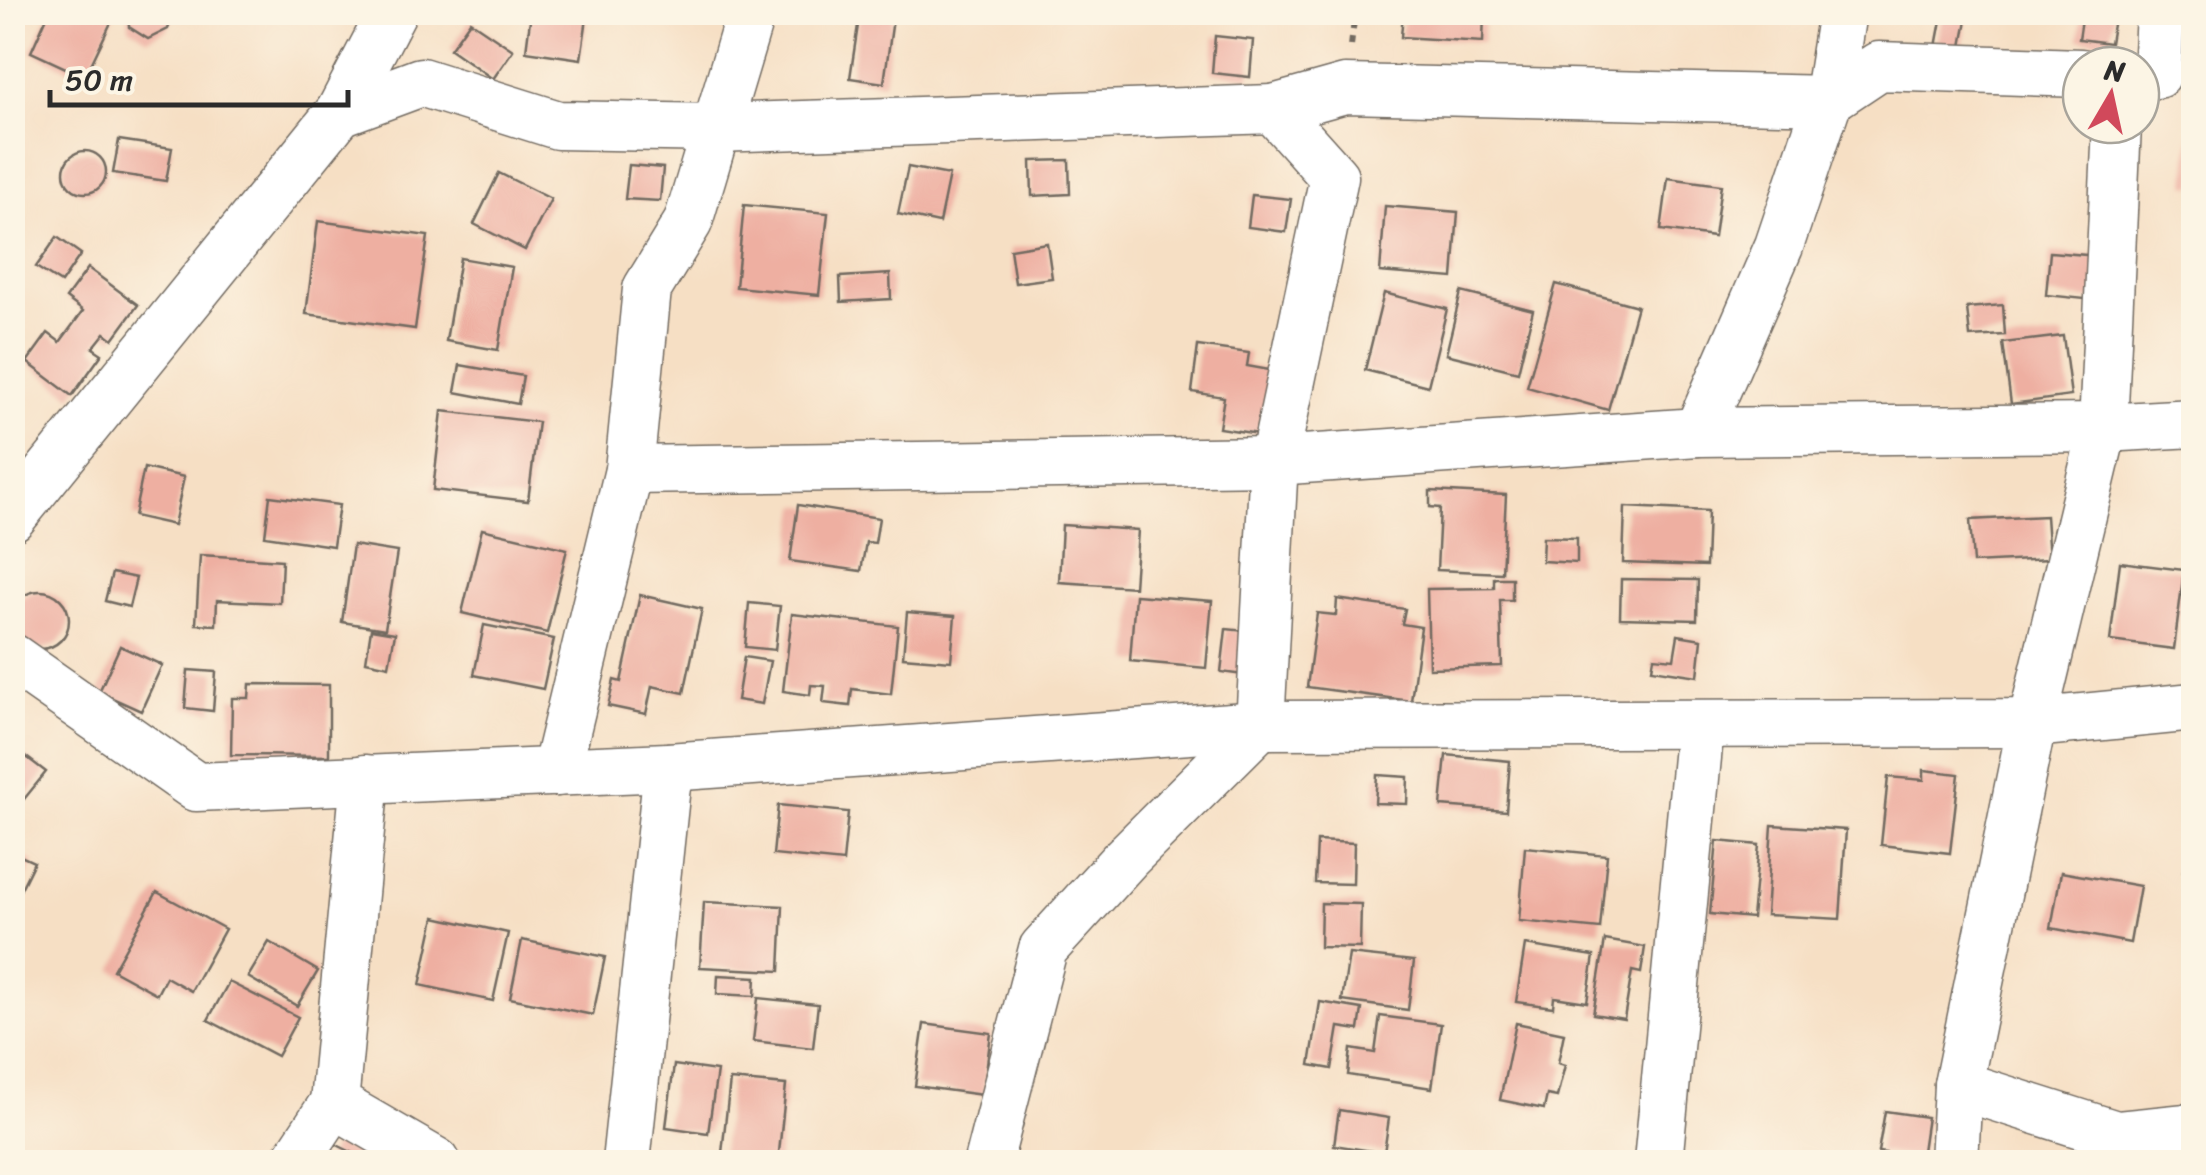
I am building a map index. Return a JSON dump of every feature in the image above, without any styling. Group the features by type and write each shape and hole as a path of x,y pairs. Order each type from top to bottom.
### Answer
{"street":[{"path":"12,517 340,112 392,12"},
{"path":"556,772 629,470 647,289 688,222 751,12"},
{"path":"1698,432 1779,246 1828,100 1842,12"},
{"path":"2160,12 2164,73"},
{"path":"340,112 422,82 558,124 716,128 1273,109 1345,88 1828,100 1879,66 2061,72"},
{"path":"988,1162 1043,949 1126,858 1260,725 1274,461 1334,178 1273,109"},
{"path":"1954,1162 1958,1085 2032,723 2103,428 2116,145"},
{"path":"629,470 1274,461 1698,432 2103,428 2194,422"},
{"path":"12,658 196,787 668,767 1260,725 2032,723 2194,706"},
{"path":"1658,1162 1700,726"},
{"path":"626,1162 668,767"},
{"path":"296,1162 334,1103 365,779"},
{"path":"1958,1085 2098,1149 2194,1127"},
{"path":"334,1103 436,1162"}],"building":[{"path":"49,12 116,12 85,77 31,52"},
{"path":"128,12 171,12 172,19 168,29 148,39 129,27"},
{"path":"531,12 587,18 581,59 526,51"},
{"path":"860,12 894,12 884,83 850,78"},
{"path":"1403,12 1484,12 1483,42 1401,37"},
{"path":"2083,12 2115,12 2110,43 2079,39"},
{"path":"1942,15 1967,20 1960,57 1935,52"},
{"path":"470,21 513,50 493,79 450,49"},
{"path":"1215,36 1253,40 1250,77 1212,73"},
{"path":"2191,126 2194,127 2194,186 2186,185"},
{"path":"119,140 172,148 166,181 113,173"},
{"path":"85,151 100,157 106,172 100,187 85,193 70,187 64,172 70,157"},
{"path":"1069,160 1070,194 1032,196 1031,161"},
{"path":"629,165 663,168 660,201 625,199"},
{"path":"908,167 949,175 939,223 898,214"},
{"path":"499,173 551,199 525,250 474,224"},
{"path":"1668,178 1721,185 1714,237 1661,230"},
{"path":"1252,195 1291,199 1286,232 1248,227"},
{"path":"744,205 828,213 819,295 736,287"},
{"path":"1385,206 1458,212 1453,278 1380,272"},
{"path":"318,221 428,236 415,329 306,314"},
{"path":"57,237 81,254 61,283 36,267"},
{"path":"1047,243 1052,278 1015,283 1010,249"},
{"path":"2050,252 2098,256 2094,300 2046,295"},
{"path":"460,258 512,267 498,350 446,341"},
{"path":"88,268 138,305 113,339 105,333 93,348 102,354 72,396 27,362 48,333 60,342 83,311 66,298"},
{"path":"890,274 891,299 841,302 840,277"},
{"path":"1556,284 1637,306 1608,410 1527,387"},
{"path":"1461,292 1533,310 1518,372 1446,354"},
{"path":"1384,293 1447,309 1428,386 1365,370"},
{"path":"2003,305 2005,335 1970,337 1967,308"},
{"path":"2063,336 2071,396 2011,404 2003,343"},
{"path":"1198,346 1249,353 1247,366 1275,371 1265,435 1219,428 1224,397 1192,392"},
{"path":"460,365 523,376 518,404 455,392"},
{"path":"442,411 538,422 528,501 433,490"},
{"path":"144,468 184,477 174,525 134,516"},
{"path":"1430,491 1506,495 1502,573 1437,570 1440,508 1430,507"},
{"path":"270,496 339,505 333,546 265,536"},
{"path":"798,505 879,518 875,543 866,542 861,571 790,561"},
{"path":"1625,507 1708,511 1706,566 1623,563"},
{"path":"2046,516 2049,559 1973,563 1970,520"},
{"path":"1062,525 1138,530 1134,587 1059,582"},
{"path":"482,529 567,549 547,633 462,613"},
{"path":"1543,537 1577,538 1577,563 1542,561"},
{"path":"353,545 397,552 385,629 342,622"},
{"path":"200,555 282,560 280,603 217,600 216,625 196,624"},
{"path":"2120,562 2184,570 2174,649 2110,641"},
{"path":"112,573 136,578 129,607 105,601"},
{"path":"1494,578 1512,578 1512,600 1500,600 1502,666 1429,668 1427,589 1494,588"},
{"path":"1621,579 1698,580 1697,620 1620,618"},
{"path":"40,591 60,600 69,620 60,640 40,649 20,640 11,620 20,600"},
{"path":"640,595 702,609 684,693 652,686 646,714 608,706 614,680 621,682"},
{"path":"1135,595 1212,601 1206,668 1130,661"},
{"path":"1337,599 1405,609 1402,624 1421,627 1411,701 1307,687 1317,613 1336,615"},
{"path":"749,603 780,606 775,650 745,647"},
{"path":"907,612 955,616 951,661 903,657"},
{"path":"792,614 898,626 891,694 852,689 850,706 823,703 825,686 811,685 810,695 783,691"},
{"path":"484,625 554,639 543,689 474,675"},
{"path":"371,629 395,633 389,666 366,661"},
{"path":"1226,629 1256,632 1251,676 1221,672"},
{"path":"1678,635 1702,639 1698,676 1652,669 1654,657 1674,659"},
{"path":"120,646 162,665 141,711 99,692"},
{"path":"744,657 770,661 762,704 737,700"},
{"path":"188,670 216,672 213,711 185,708"},
{"path":"250,684 329,685 329,756 231,755 232,698 249,698"},
{"path":"12,746 46,772 12,814"},
{"path":"1446,755 1510,761 1506,811 1441,806"},
{"path":"1924,770 1959,774 1950,853 1881,845 1888,777 1924,780"},
{"path":"1377,775 1408,777 1407,804 1375,803"},
{"path":"778,805 848,812 843,862 773,855"},
{"path":"1772,825 1846,830 1840,919 1766,915"},
{"path":"1317,841 1354,843 1353,884 1315,883"},
{"path":"1717,841 1759,845 1752,918 1710,914"},
{"path":"2189,842 2194,843 2194,873 2183,871"},
{"path":"1525,847 1607,855 1600,929 1519,921"},
{"path":"12,852 34,862 12,907"},
{"path":"2061,872 2140,886 2130,943 2051,928"},
{"path":"157,892 225,929 191,991 166,977 157,994 113,970"},
{"path":"704,902 783,906 780,971 700,967"},
{"path":"1321,903 1361,904 1360,948 1320,947"},
{"path":"435,917 508,933 493,1001 420,985"},
{"path":"522,940 605,957 593,1015 510,998"},
{"path":"1605,940 1645,947 1641,973 1632,971 1624,1019 1593,1014"},
{"path":"269,942 318,971 297,1006 248,977"},
{"path":"1525,945 1594,956 1587,1002 1554,997 1553,1007 1516,1002"},
{"path":"1349,954 1414,961 1408,1010 1342,1001"},
{"path":"718,975 756,977 755,996 717,994"},
{"path":"229,982 298,1017 277,1056 208,1020"},
{"path":"758,998 818,1004 813,1048 753,1041"},
{"path":"1320,1002 1362,1009 1359,1030 1339,1027 1332,1069 1310,1065"},
{"path":"1380,1016 1441,1024 1432,1088 1348,1075 1351,1049 1375,1053"},
{"path":"1516,1023 1564,1033 1558,1063 1565,1065 1557,1097 1547,1095 1544,1109 1500,1100"},
{"path":"924,1024 991,1033 983,1095 915,1086"},
{"path":"674,1065 717,1071 708,1133 666,1127"},
{"path":"730,1080 786,1085 778,1162 721,1162"},
{"path":"1339,1110 1389,1118 1384,1153 1334,1145"},
{"path":"1885,1111 1927,1117 1921,1158 1878,1152"},
{"path":"335,1144 372,1162 325,1162"}]}
